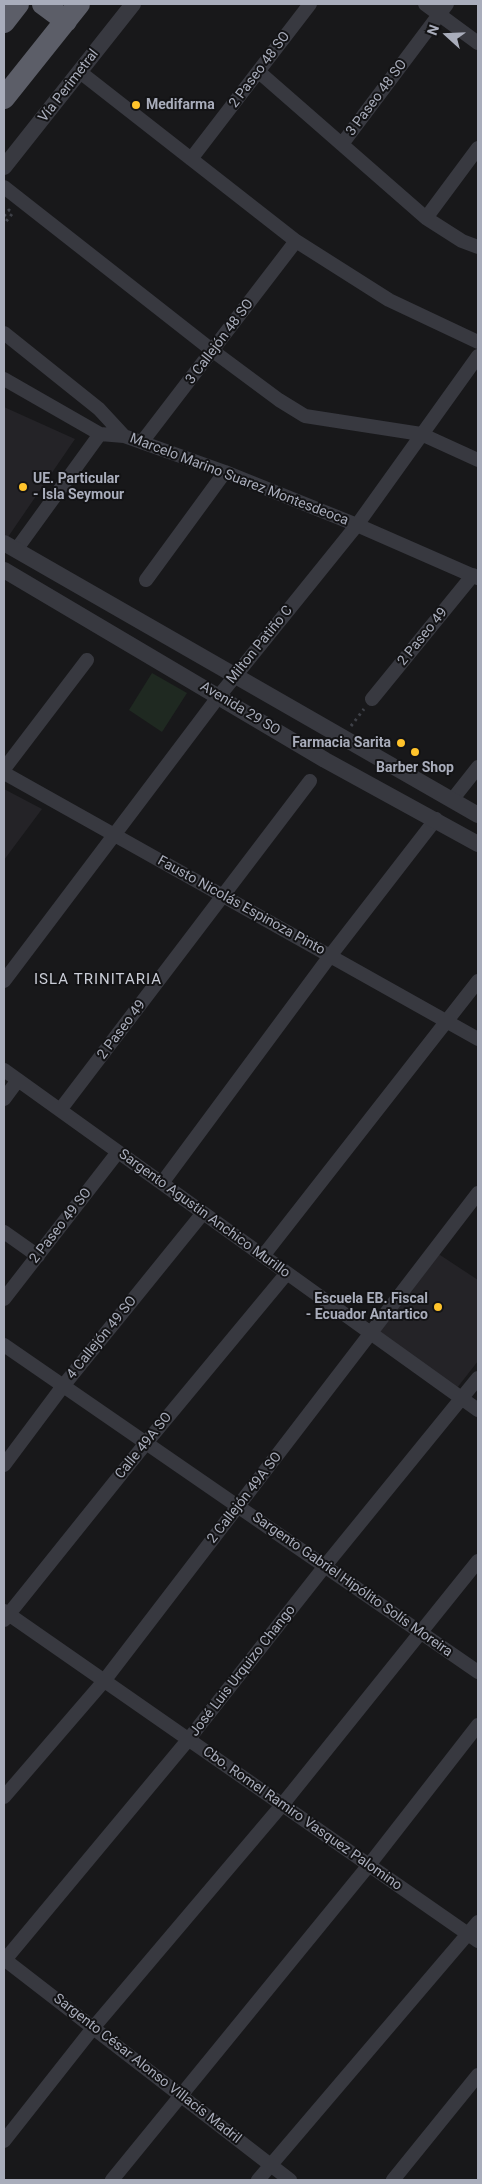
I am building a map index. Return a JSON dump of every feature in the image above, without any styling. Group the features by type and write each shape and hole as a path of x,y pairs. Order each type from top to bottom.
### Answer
{"highway":[{"path":"4,22 18,4"},
{"path":"4,98 73,12 43,4"}],"street":[{"name":"Vía Perimetral","path":"4,168 133,4"},
{"name":"2 Paseo 48 SO","path":"191,159 310,4"},
{"path":"425,4 443,9 478,43"},
{"name":"3 Paseo 48 SO","path":"342,144 443,9"},
{"path":"80,72 296,241 389,300 478,342"},
{"path":"259,72 426,218 462,241 478,247"},
{"path":"426,218 478,148"},
{"path":"4,187 214,351 279,400 305,416 421,434 478,460"},
{"name":"3 Callejón 48 SO","path":"142,442 214,351 296,241"},
{"path":"4,333 99,410 124,436"},
{"name":"Milton Patiño C","path":"4,981 234,676 357,525 478,356"},
{"name":"Marcelo Marino Suarez Montesdeoca","path":"4,379 100,434 124,436 225,472 357,525 476,576"},
{"path":"10,546 100,434"},
{"path":"146,580 225,472"},
{"name":"Avenida 29 SO","path":"10,546 478,815"},
{"name":"Avenida 29 SO","path":"4,570 325,760 436,819 478,844"},
{"name":"2 Paseo 49","path":"372,699 476,576"},
{"path":"4,769 87,660"},
{"path":"452,800 478,767"},
{"name":"Fausto Nicolás Espinoza Pinto","path":"4,773 478,1039"},
{"name":"2 Paseo 49","path":"60,1110 310,781"},
{"path":"162,1183 330,956 436,819"},
{"path":"264,1256 478,981"},
{"name":"Sargento Agustin Anchico Murillo","path":"4,1070 478,1410"},
{"path":"4,1099 18,1080"},
{"name":"2 Paseo 49 SO","path":"4,1299 118,1152"},
{"name":"2 Callejón 49A SO","path":"4,1797 104,1681 372,1334 478,1193"},
{"name":"4 Callejón 49 SO","path":"4,1466 63,1386 203,1213"},
{"path":"4,1232 38,1256"},
{"name":"Calle 49A SO","path":"5,1615 287,1273"},
{"name":"Sargento Gabriel Hipólito Solís Moreira","path":"4,1345 478,1672"},
{"name":"José Luis Urquizo Chango","path":"4,1960 188,1740 325,1566 478,1378"},
{"path":"4,2141 93,2028 282,1805 478,1561"},
{"name":"Cbo. Romel Ramiro Vasquez Palomino","path":"5,1615 104,1681 473,1938"},
{"path":"112,2180 369,1865 478,1726"},
{"path":"258,2180 473,1938 478,1922"},
{"name":"Sargento César Alonso Villacís Madril","path":"4,1960 182,2095 290,2180"},
{"path":"393,2180 478,2075"}],"path":[{"path":"4,216 9,210 12,214 4,224"}],"shaded area":[{"name":"UE. Particular - Isla Seymour","path":"4,407 75,439 8,537 4,534"},
{"path":"152,673 187,693 162,732 129,710"},
{"path":"4,789 42,809 4,860"},
{"name":"Escuela EB. Fiscal - Ecuador Antartico","path":"437,1253 478,1280 478,1361 457,1388 378,1333"}],"place":[{"name":"Medifarma","path":"136,105"},
{"name":"UE. Particular - Isla Seymour","path":"23,487"},
{"name":"Farmacia Sarita","path":"401,743"},
{"name":"Barber Shop","path":"415,752"},
{"name":"Escuela EB. Fiscal - Ecuador Antartico","path":"438,1307"}],"district":[{"name":"ISLA TRINITARIA","path":"98,980"}]}
